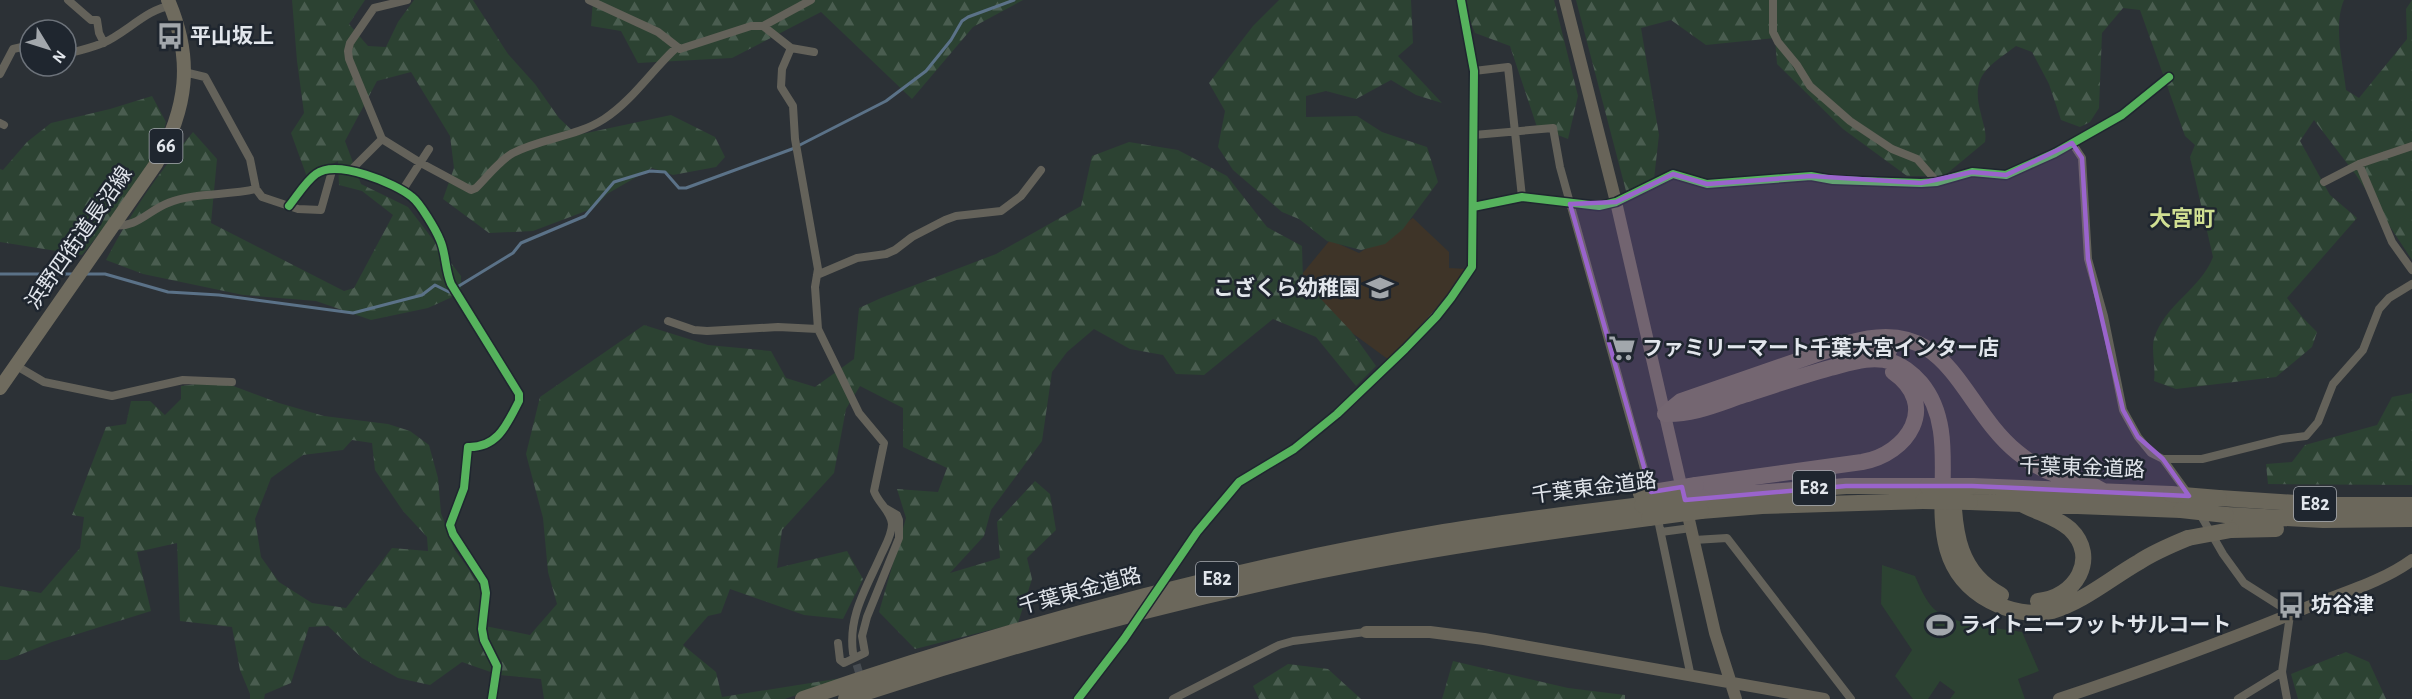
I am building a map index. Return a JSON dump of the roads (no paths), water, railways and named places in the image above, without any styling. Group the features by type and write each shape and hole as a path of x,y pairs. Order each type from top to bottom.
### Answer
{"highway":[{"path":"1665,414 1681,401 1865,338 1903,340 1923,347 1947,364 1994,430 2016,452 2044,470 2090,482 2103,491"},
{"path":"1849,343 1892,351 1913,362 1931,379 1944,401 1951,428 1954,520 1959,548 1964,560 1979,580 1999,594 2023,601 2045,601 2063,594 2072,587 2081,573 2083,553 2076,535 2061,522 2020,503"},
{"path":"1665,414 1685,415 1796,378 1867,359 1877,359 1902,366 1919,381 1932,400 1942,437 1941,515 1947,545 1957,571 1973,591 2016,611 2050,611 2082,597 2139,561 2188,538 2228,523 2318,529 2412,524"},
{"path":"1644,505 1699,498 1875,460 1899,447 1907,438 1916,416 1909,387 1894,373 1859,362"},
{"name":"千葉東金道路","path":"804,699 959,648 1130,600 1335,553 1532,519 1548,511 1644,505 1699,498 1846,486 1925,493 2103,491 2326,505 2412,504"},
{"name":"千葉東金道路","path":"1971,494 2020,503 2131,510 2181,510 2228,523 2412,519"},
{"name":"千葉東金道路","path":"846,699 1027,642 1218,593 1381,559 1516,536 1644,505"}],"main road":[{"name":"浜野四街道長沼線","path":"0,388 156,164 173,131 181,101 184,72 182,45 169,3"}],"street":[{"path":"68,0 91,20 97,20 99,33 104,43"},
{"path":"407,0 374,8 350,43 349,59 382,139 471,190 476,188 511,154 530,146 568,136 605,119 676,48 742,28 763,26 811,0"},
{"path":"589,0 664,36 676,48"},
{"path":"1181,555 1239,482 1294,449 1337,414 1405,349 1451,298 1472,267 1474,71 1461,0"},
{"path":"1565,0 1616,202 1715,633 1736,699"},
{"path":"1773,0 1773,32 1810,86 1850,121 1892,149 1917,159 1937,182"},
{"path":"78,51 104,43 169,3"},
{"path":"763,26 791,48 814,52"},
{"path":"0,74 13,49 18,48"},
{"path":"791,48 782,69 781,87 793,106 795,139 817,275 815,287 818,329 859,413 884,443 874,491 876,499 885,508 897,514 900,528 899,538 867,617 862,636 865,653 844,663 840,660 838,643"},
{"path":"1474,71 1508,67 1522,197"},
{"path":"184,72 205,76 250,159 256,189 262,197 298,209 321,210 332,171"},
{"path":"1473,207 1522,197 1599,206 1616,202 1673,174 1707,184 1811,176 1833,180 1937,182 1972,172 2006,175 2072,143 2122,115 2169,77"},
{"path":"1474,135 1553,128 1560,167 1661,532 1691,676"},
{"path":"352,170 382,139"},
{"path":"2072,143 2082,158 2088,259 2104,316 2119,397 2138,437 2151,453 2163,459 2177,476 2236,573 2244,583 2285,609 2290,615 2282,672 2287,699"},
{"path":"2324,182 2359,164 2412,146"},
{"path":"402,191 429,149"},
{"path":"2359,164 2392,242 2412,270"},
{"path":"289,206 316,174 332,171 352,170 414,198 441,240 446,273 451,285 519,394 519,401 498,438 479,448 468,447 464,488 450,525 453,534 484,582 486,593 482,629 484,640 497,666 492,699"},
{"path":"817,275 857,258 886,254 912,237 956,216 1001,211 1021,196 1041,170"},
{"path":"113,225 122,227 138,222 158,206 177,199 238,194 256,189"},
{"path":"2163,459 2202,459 2282,439 2306,436 2318,422 2332,384 2363,350 2379,309 2389,298 2412,284"},
{"path":"668,321 694,330 707,331 778,327 818,329"},
{"path":"15,365 44,382 112,396 183,380 232,382"},
{"path":"853,653 851,635 854,619 891,533 892,524 885,508"},
{"path":"1661,532 1727,538 1851,699"},
{"path":"2059,699 2179,659 2411,564"},
{"path":"1173,699 1279,645 1366,632 1430,632 1485,639 1824,699"},
{"path":"1078,699 1124,639"},
{"path":"2238,699 2251,695 2282,672"}],"waterway":[{"path":"86,274 105,274 168,292 219,295 353,313 422,295 435,285 449,292 513,253 521,243 585,216 614,182 650,171 665,172 679,188 686,188 792,149 886,101 926,71 951,40 962,21 1014,0"},
{"path":"0,274 73,274"}],"tunnel":[{"path":"1156,591 1181,554"},
{"path":"1124,639 1141,615"},
{"path":"853,653 862,682"}],"place":[{"name":"平山坂上","path":"170,36"},
{"name":"こざくら幼稚園","path":"1380,288"},
{"name":"ファミリーマート千葉大宮インター店","path":"1622,348"},
{"name":"坊谷津","path":"2291,605"},
{"name":"ライトニーフットサルコート","path":"1940,625"}],"district":[{"name":"大宮町","path":"2182,219"}]}
